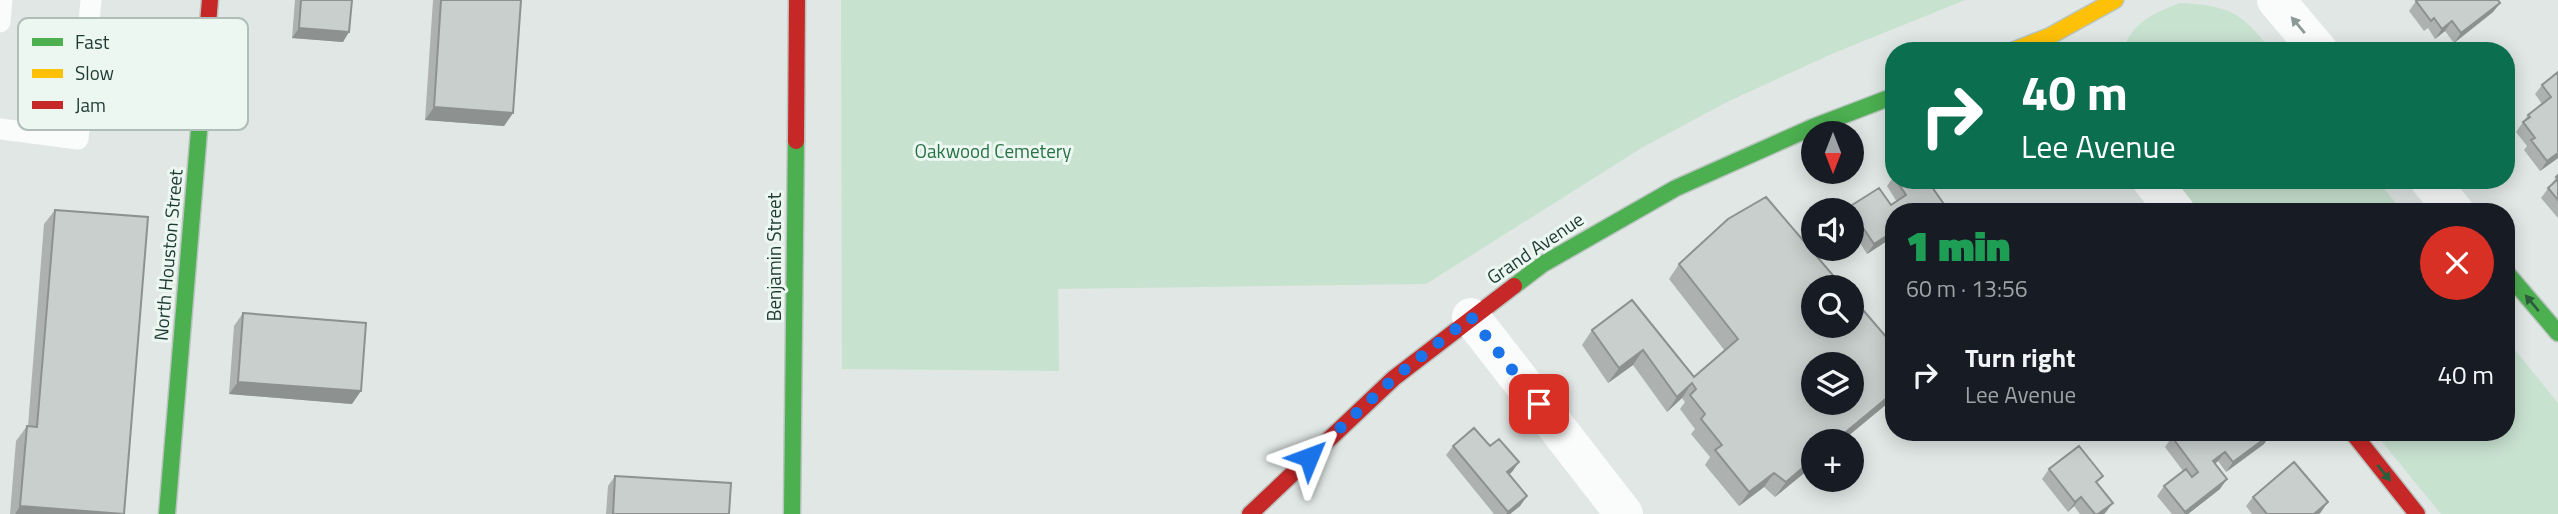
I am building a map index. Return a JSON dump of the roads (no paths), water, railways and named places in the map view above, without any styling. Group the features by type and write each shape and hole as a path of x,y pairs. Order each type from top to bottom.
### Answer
{"street":[{"name":"North Houston Street","path":"208,18 210,0"},
{"name":"Benjamin Street","path":"792,514 797,0"},
{"path":"2056,42 2115,0"},
{"path":"2276,0 2311,42"},
{"name":"Grand Avenue","path":"1250,514 1394,378 1543,264 1676,188 1813,127 1885,99"},
{"name":"North Houston Street","path":"167,514 199,130"},
{"path":"2158,189 2169,203"},
{"path":"2436,189 2447,203"},
{"path":"2515,283 2558,334"},
{"path":"1471,317 1624,514"},
{"path":"2359,441 2417,514"}],"lane":[{"path":"0,22 2,0"},
{"path":"89,18 91,0"},
{"path":"0,129 78,139 79,130"}],"park label":[{"name":"Oakwood Cemetery","path":"993,151"}]}
